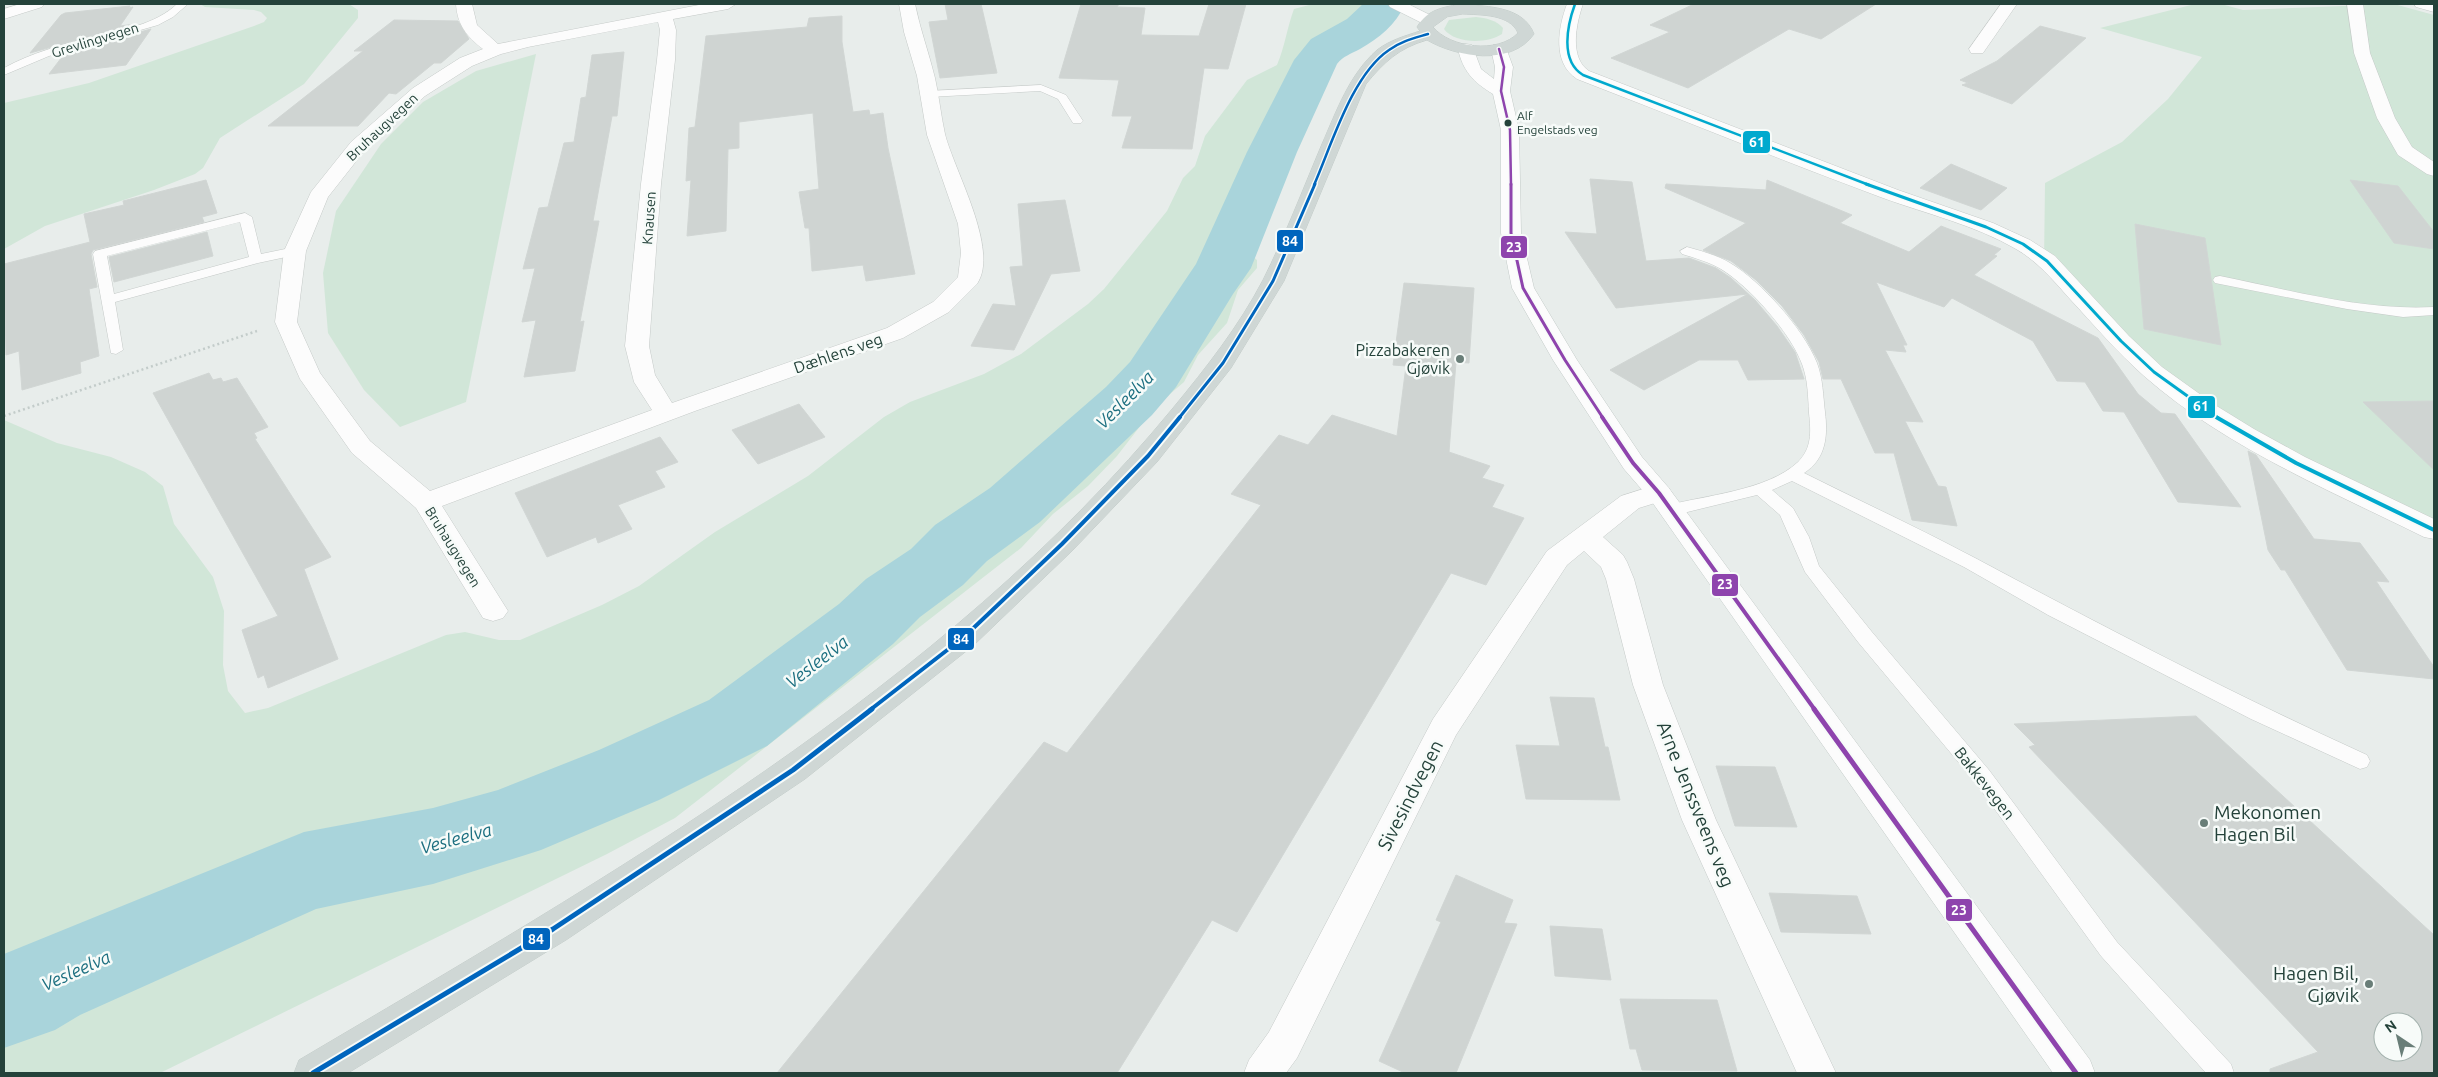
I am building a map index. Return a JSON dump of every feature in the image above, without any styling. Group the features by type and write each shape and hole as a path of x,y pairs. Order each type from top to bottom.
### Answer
{"main road":[{"path":"313,1073 553,929 793,770 964,636 1062,544 1148,456 1223,363 1273,280 1358,83 1378,61 1381,53 1428,27 1441,13 1456,7 1506,9 1520,22 1526,34 1518,43 1499,49 1466,49 1449,45 1421,48 1378,61"},
{"path":"1428,27 1449,45"}],"street":[{"path":"4,14 36,4"},
{"path":"464,4 464,16 478,38 495,50"},
{"name":"Bruhaugvegen","path":"493,611 426,502 361,447 308,374 286,322 295,251 318,196 358,146 419,92 466,62 495,50 728,4"},
{"name":"Dæhlens veg","path":"426,502 667,413 895,333 941,307 969,279 972,253 968,224 936,135 929,94 907,4"},
{"path":"1396,4 1428,27"},
{"path":"1575,4 1570,14 1568,55 1572,68 1604,85 1682,112 1891,194 1986,227 2023,244 2047,260 2121,341 2154,372 2206,410 2296,464 2434,530"},
{"path":"1977,49 2009,4"},
{"path":"2355,4 2362,53 2386,118 2400,145 2409,155 2434,170"},
{"path":"2422,4 2434,7"},
{"name":"Knausen","path":"664,16 668,30 666,60 651,184 638,346 640,371 650,391 667,413"},
{"path":"1466,49 1470,68 1480,78 1501,92"},
{"path":"1499,49 1504,67 1501,92 1510,130 1510,233 1523,288 1565,360 1633,463 1665,502 2076,1073"},
{"name":"Sivesindvegen","path":"1262,1073 1284,1045 1444,728 1557,558 1630,502 1665,502"},
{"name":"Arne Jenssveens veg","path":"1585,536 1613,562 1620,579 1648,685 1699,820 1738,908 1817,1073"}],"lane":[{"name":"Grevlingvegen","path":"4,72 48,54 150,24 167,17 183,4"},
{"path":"929,94 1041,88 1062,97 1077,121"},
{"path":"116,350 100,254 245,217 256,259"},
{"path":"107,300 256,259 295,251"},
{"path":"1665,502 1759,488 1776,483 1792,474 1814,455 1818,441 1815,387 1809,361 1799,344 1763,299 1733,270 1714,260 1687,251"},
{"path":"2220,280 2347,306 2403,313 2434,311"},
{"path":"1792,474 1970,563 2055,610 2258,714 2360,761"},
{"name":"Bakkevegen","path":"1759,488 1786,512 1800,537 1811,568 1865,637 1982,776 2109,949 2222,1073"}],"path":[{"path":"4,416 286,322"}],"green space":[{"path":"200,4 349,4 358,10 358,18 304,84 220,138 203,168 195,174 154,190 45,226 4,249 4,103 89,83 254,26 264,22 267,18 261,12 254,10 205,7"},
{"path":"1313,4 1361,4 1368,7 1370,11 1335,32 1279,106 1272,123 1256,145 1244,175 1222,214 1231,234 1257,260 1257,268 1238,290 1227,323 1198,355 1184,382 1155,407 1117,456 1088,486 1053,514 1021,548 675,818 607,854 160,1073 4,1073 4,420 57,443 111,457 145,472 163,486 174,524 213,577 224,611 223,665 228,691 245,713 268,708 446,635 465,632 499,640 520,640 602,605 639,586 715,532 808,476 884,417 910,402 984,374 1021,354 1088,304 1104,289 1167,211 1183,178 1195,166 1205,136 1247,80 1277,65 1294,9"},
{"path":"2195,4 2221,4 2243,10 2394,4 2434,15 2434,530 2347,485 2233,433 2044,264 2045,183 2122,142 2168,99 2202,57 2100,28"},
{"path":"1476,17 1494,21 1503,28 1502,34 1488,40 1472,41 1456,38 1444,29 1449,20"},
{"path":"536,54 466,402 400,427 364,390 328,333 323,273 336,211 381,144 423,102 476,71"}],"building":[{"path":"945,4 981,4 997,73 940,78 929,22 948,20"},
{"path":"1081,4 1119,4 1117,7 1145,8 1141,35 1199,36 1209,4 1246,4 1228,69 1204,68 1192,149 1122,148 1132,116 1112,116 1119,80 1059,78"},
{"path":"1694,4 1876,4 1821,39 1789,29 1688,88 1611,58 1670,32 1650,25"},
{"path":"130,6 129,8 133,7 120,26 135,24 30,53 61,15 65,13"},
{"path":"842,16 842,42 853,112 869,110 870,115 883,113 888,148 915,274 866,281 863,265 812,271 809,228 805,228 799,192 819,189 813,113 739,122 739,148 728,149 726,231 687,236 691,180 686,181 689,128 695,127 706,36 807,27 809,18"},
{"path":"394,20 458,21 469,39 441,63 434,63 396,94 389,93 358,126 268,126 363,51 354,51"},
{"path":"2040,26 2086,38 2012,104 1962,85 1968,83 1960,80 1997,61"},
{"path":"151,29 126,65 49,74 65,53"},
{"path":"624,52 617,116 612,116 593,221 599,221 580,322 584,321 575,371 524,377 536,320 522,322 535,268 523,269 539,208 548,207 564,143 574,142 581,98 586,97 592,55"},
{"path":"1951,164 2007,188 1981,210 1920,188"},
{"path":"1590,179 1632,182 1646,261 1689,258 1716,268 1731,278 1755,300 1777,326 1795,352 1804,379 1748,380 1738,360 1699,360 1644,390 1610,370 1748,294 1616,308 1565,232 1597,234"},
{"path":"206,180 217,213 202,217 204,222 93,250 91,254 97,287 89,289 99,356 80,362 81,373 22,390 19,351 6,355 4,264 90,242 84,214 124,205 123,201"},
{"path":"1767,180 1852,215 1840,223 1909,252 1941,226 2001,249 1994,255 1997,256 1974,275 2098,338 2138,394 2161,413 2175,414 2241,507 2178,502 2124,412 2103,411 2085,382 2057,381 2033,341 1952,298 1944,307 1876,282 1907,345 1903,345 1906,352 1885,350 1923,422 1905,421 1938,486 1946,487 1957,526 1912,520 1894,453 1875,453 1841,379 1823,379 1819,362 1804,335 1782,306 1756,280 1731,261 1703,250 1746,223 1665,188 1666,184 1766,190"},
{"path":"2350,180 2398,186 2434,232 2434,249 2394,243"},
{"path":"1065,200 1080,271 1051,274 1014,350 971,346 993,304 1016,306 1010,267 1023,266 1018,204"},
{"path":"2135,224 2205,238 2221,345 2144,329"},
{"path":"207,232 213,256 114,282 109,257"},
{"path":"1404,283 1474,288 1469,363 1456,362 1449,452 1490,466 1482,478 1504,485 1492,507 1524,518 1486,585 1451,573 1237,932 1212,920 1117,1073 777,1073 1044,742 1067,753 1261,505 1231,494 1279,435 1308,445 1332,415 1397,436 1406,366 1393,365"},
{"path":"209,373 213,380 221,378 223,382 237,378 268,427 254,433 257,438 255,439 331,557 304,569 338,659 268,688 264,675 258,678 242,630 278,616 153,393"},
{"path":"2434,401 2434,470 2363,402"},
{"path":"799,404 825,437 758,464 732,430"},
{"path":"660,437 678,462 655,471 665,487 618,505 632,529 598,543 596,537 547,557 515,493"},
{"path":"2248,451 2256,455 2314,539 2360,543 2389,582 2376,581 2434,667 2434,679 2347,670 2285,570 2281,570 2268,550"},
{"path":"1550,697 1594,698 1620,800 1526,799 1516,745 1560,746"},
{"path":"2196,716 2434,935 2434,1073 2270,1073 2270,1069 2318,1052 2029,747 2035,745 2014,724"},
{"path":"1716,766 1775,767 1797,827 1735,826"},
{"path":"1456,875 1513,900 1504,923 1517,924 1456,1073 1405,1073 1379,1061 1441,922 1436,920"},
{"path":"1769,893 1857,896 1871,934 1781,932"},
{"path":"1550,926 1602,929 1611,980 1555,976"},
{"path":"1620,999 1717,1000 1737,1071 1642,1070 1636,1049 1630,1049"}],"waterway":[{"name":"Vesleelva","path":"4,1002 20,997 45,983 304,872 433,846 510,824 629,775 738,723 866,624 893,598 937,567 961,543 1015,505 1129,401 1154,374 1206,290 1223,268 1272,152 1303,85 1317,60 1327,48 1368,24 1378,15 1384,4"},
{"path":"4,1037 20,997"}],"transit line":[{"name":"61","path":"1575,4 1569,27 1569,55 1574,68 1583,75 1891,194 1986,227 2023,244 2047,261 2121,341 2154,372 2206,410 2245,435 2296,463 2434,530"},
{"name":"84","path":"313,1073 553,929 793,770 964,637 1062,544 1148,456 1223,363 1273,281 1358,83 1374,63 1387,51 1403,42 1428,34"},
{"name":"23","path":"1499,49 1504,67 1501,91 1510,130 1511,233 1523,288 1565,360 1633,463 1659,493 2076,1073"}],"place":[{"name":"Alf Engelstads veg","path":"1508,123"},
{"name":"Pizzabakeren Gjøvik","path":"1460,359"},
{"name":"Mekonomen Hagen Bil","path":"2204,823"},
{"name":"Hagen Bil, Gjøvik","path":"2369,984"}]}
